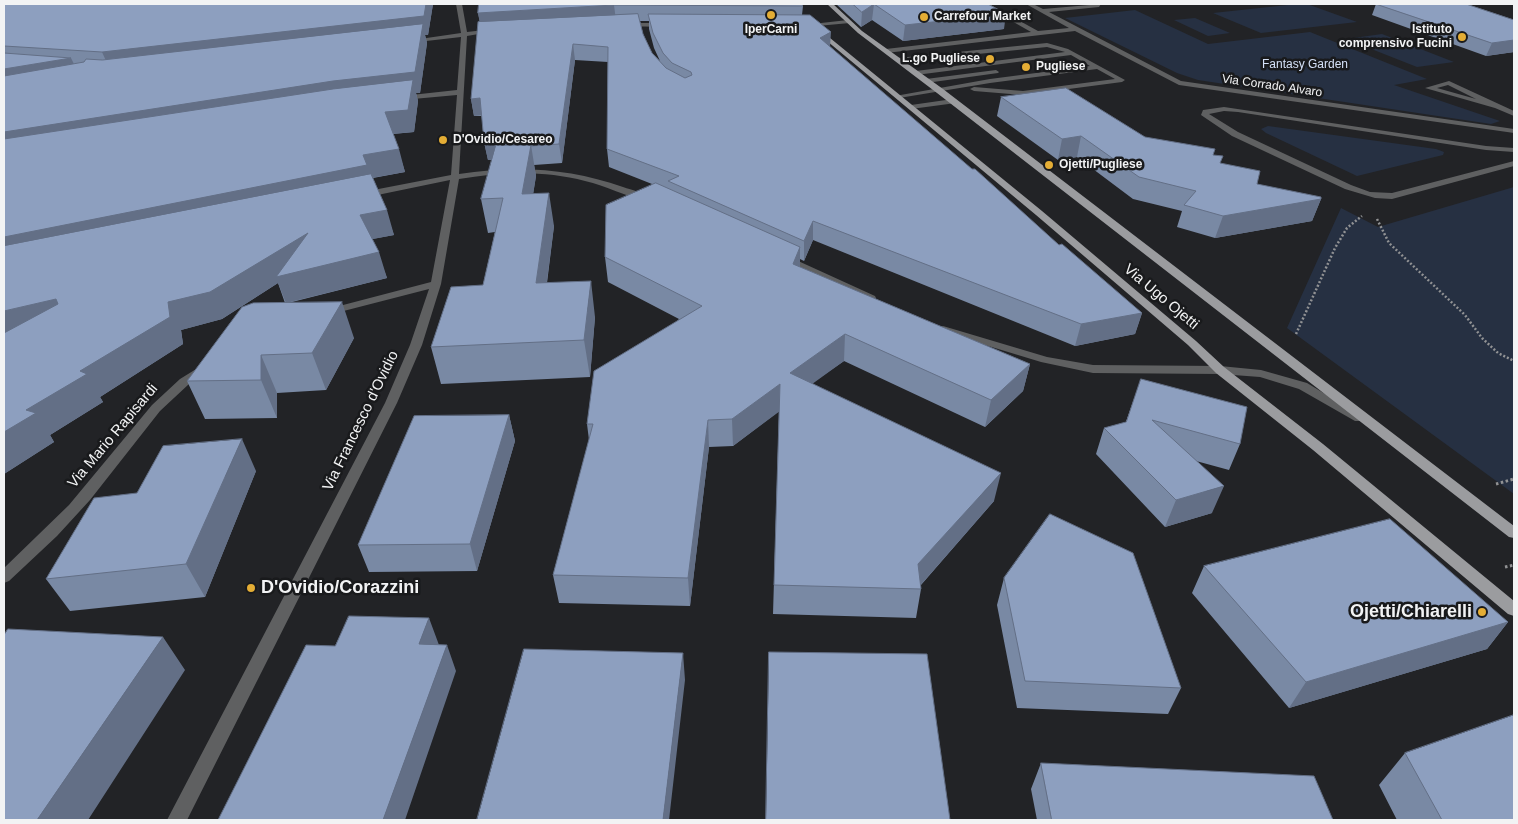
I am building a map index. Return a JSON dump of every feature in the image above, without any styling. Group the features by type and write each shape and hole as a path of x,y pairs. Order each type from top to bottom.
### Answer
{"main road":[{"name":"Via Ugo Ojetti","path":"830,4 848,22 886,52 940,90 1514,533"},
{"name":"Via Ugo Ojetti","path":"803,17 811,26 898,96 1184,337 1220,370 1318,447 1514,610"}],"street":[{"name":"Via Francesco d'Ovidio","path":"177,820 391,403 416,345 436,284 448,225 455,176 464,34 459,4"},
{"path":"985,4 1037,33"},
{"name":"Via Corrado Alvaro","path":"1028,4 1179,83 1514,131"},
{"path":"1042,11 1099,5 1096,4"},
{"path":"802,25 811,26 848,22"},
{"path":"616,25 674,25"},
{"path":"644,25 644,33"},
{"path":"886,52 1074,29"},
{"path":"403,42 498,31"},
{"path":"898,60 1042,45 1057,47 1072,53 1122,80 1023,93 974,89"},
{"path":"916,73 1072,53"},
{"path":"1076,62 1085,60"},
{"path":"1017,69 1046,66"},
{"path":"898,96 990,81 1097,67"},
{"path":"926,81 1007,70"},
{"path":"940,90 974,89 1109,73"},
{"path":"1494,106 1429,88 1449,83 1514,114"},
{"path":"390,100 460,92"},
{"path":"911,107 953,101"},
{"path":"1514,150 1477,147 1238,110 1224,109 1206,112 1208,118 1235,134 1364,194 1392,196 1514,164"},
{"path":"349,198 455,176 497,172 550,172 601,183 658,203"},
{"path":"774,253 882,303"},
{"path":"320,315 436,284"},
{"path":"935,325 1045,360 1084,368 1107,370 1220,370 1261,374 1304,386 1376,427"},
{"name":"Via Mario Rapisardi","path":"4,577 62,521 93,486 159,404 178,387 215,362"}],"path":[{"path":"1364,194 1389,243 1416,270 1466,314 1482,338 1498,353 1514,362"},
{"path":"1285,357 1335,248 1347,228 1372,208"}],"green space":[{"path":"1307,4 1357,22 1261,33 1213,13"},
{"name":"Fantasy Garden","path":"1135,10 1208,44 1310,32 1427,79 1394,85 1500,121 1491,124 1198,80 1177,73 1065,18"},
{"path":"1195,18 1230,33 1208,36 1174,20"},
{"path":"1382,34 1454,62 1417,67 1346,39"},
{"path":"1268,126 1436,149 1444,152 1443,155 1357,176 1261,129"},
{"path":"1514,187 1514,494 1287,328 1341,208 1378,227"}],"building":[{"path":"4,4 426,4 424,16 102,52 4,46"},
{"path":"479,4 801,4 803,6 614,5 478,13"},
{"path":"853,4 874,4 862,12"},
{"path":"874,4 988,4 1006,14 905,25"},
{"path":"1376,4 1466,4 1514,20 1514,40 1492,43"},
{"path":"638,14 643,34 652,53 666,68 685,78 692,75 691,72 672,63 663,53 653,33 648,14 810,15 831,32 820,38 972,169 975,169 1059,245 1062,244 1142,313 1081,324 813,221 804,241 668,181 679,176 607,149 608,47 573,44 559,144 531,146 501,145 502,140 484,142 480,98 471,99 478,22"},
{"path":"423,24 415,72 333,81 4,132 4,76 84,62 86,59 102,60"},
{"path":"4,53 71,58 4,69"},
{"path":"413,80 408,110 385,112 399,149 363,155 367,165 4,237 4,139 333,89"},
{"path":"1066,88 1145,137 1215,149 1213,155 1223,156 1220,163 1260,171 1257,184 1321,197 1321,199 1223,216 1184,205 1196,191 1139,177 1081,136 1062,139 1001,97"},
{"path":"496,145 531,145 522,194 549,193 536,283 591,281 584,340 431,347 451,287 483,285 503,198 481,199"},
{"path":"371,174 387,210 360,215 379,252 276,277 308,233 210,292 168,302 170,317 80,371 87,374 26,410 36,413 4,432 4,333 58,304 56,299 4,311 4,246"},
{"path":"656,183 800,247 793,264 1030,364 991,400 845,334 790,373 1001,473 918,564 921,589 774,585 780,384 732,419 708,420 688,578 553,575 593,424 587,424 594,371 702,306 605,257 606,205"},
{"path":"342,302 312,353 261,355 261,380 187,381 242,307 253,303"},
{"path":"1141,379 1247,407 1240,444 1152,420 1224,486 1176,500 1104,428 1126,422"},
{"path":"509,415 470,544 358,545 414,416"},
{"path":"242,439 186,564 46,579 94,498 137,493 163,446"},
{"path":"1050,514 1133,553 1181,688 1025,681 1004,578"},
{"path":"1390,519 1508,622 1306,682 1204,566"},
{"path":"349,616 429,618 419,644 447,645 383,820 218,820 306,645 335,646"},
{"path":"8,629 163,637 37,820 4,820 4,635"},
{"path":"524,649 683,653 663,820 477,820"},
{"path":"769,652 927,654 950,820 766,820"},
{"path":"1514,715 1514,820 1442,820 1405,753"},
{"path":"1041,763 1314,776 1333,820 1052,820"}],"place":[{"name":"IperCarni","path":"771,15"},
{"name":"Carrefour Market","path":"924,17"},
{"name":"Istituto comprensivo Fucini","path":"1462,37"},
{"name":"L.go Pugliese","path":"990,59"},
{"name":"Pugliese","path":"1026,67"},
{"name":"D'Ovidio/Cesareo","path":"443,140"},
{"name":"Ojetti/Pugliese","path":"1049,165"},
{"name":"D'Ovidio/Corazzini","path":"251,588"},
{"name":"Ojetti/Chiarelli","path":"1482,612"}]}
